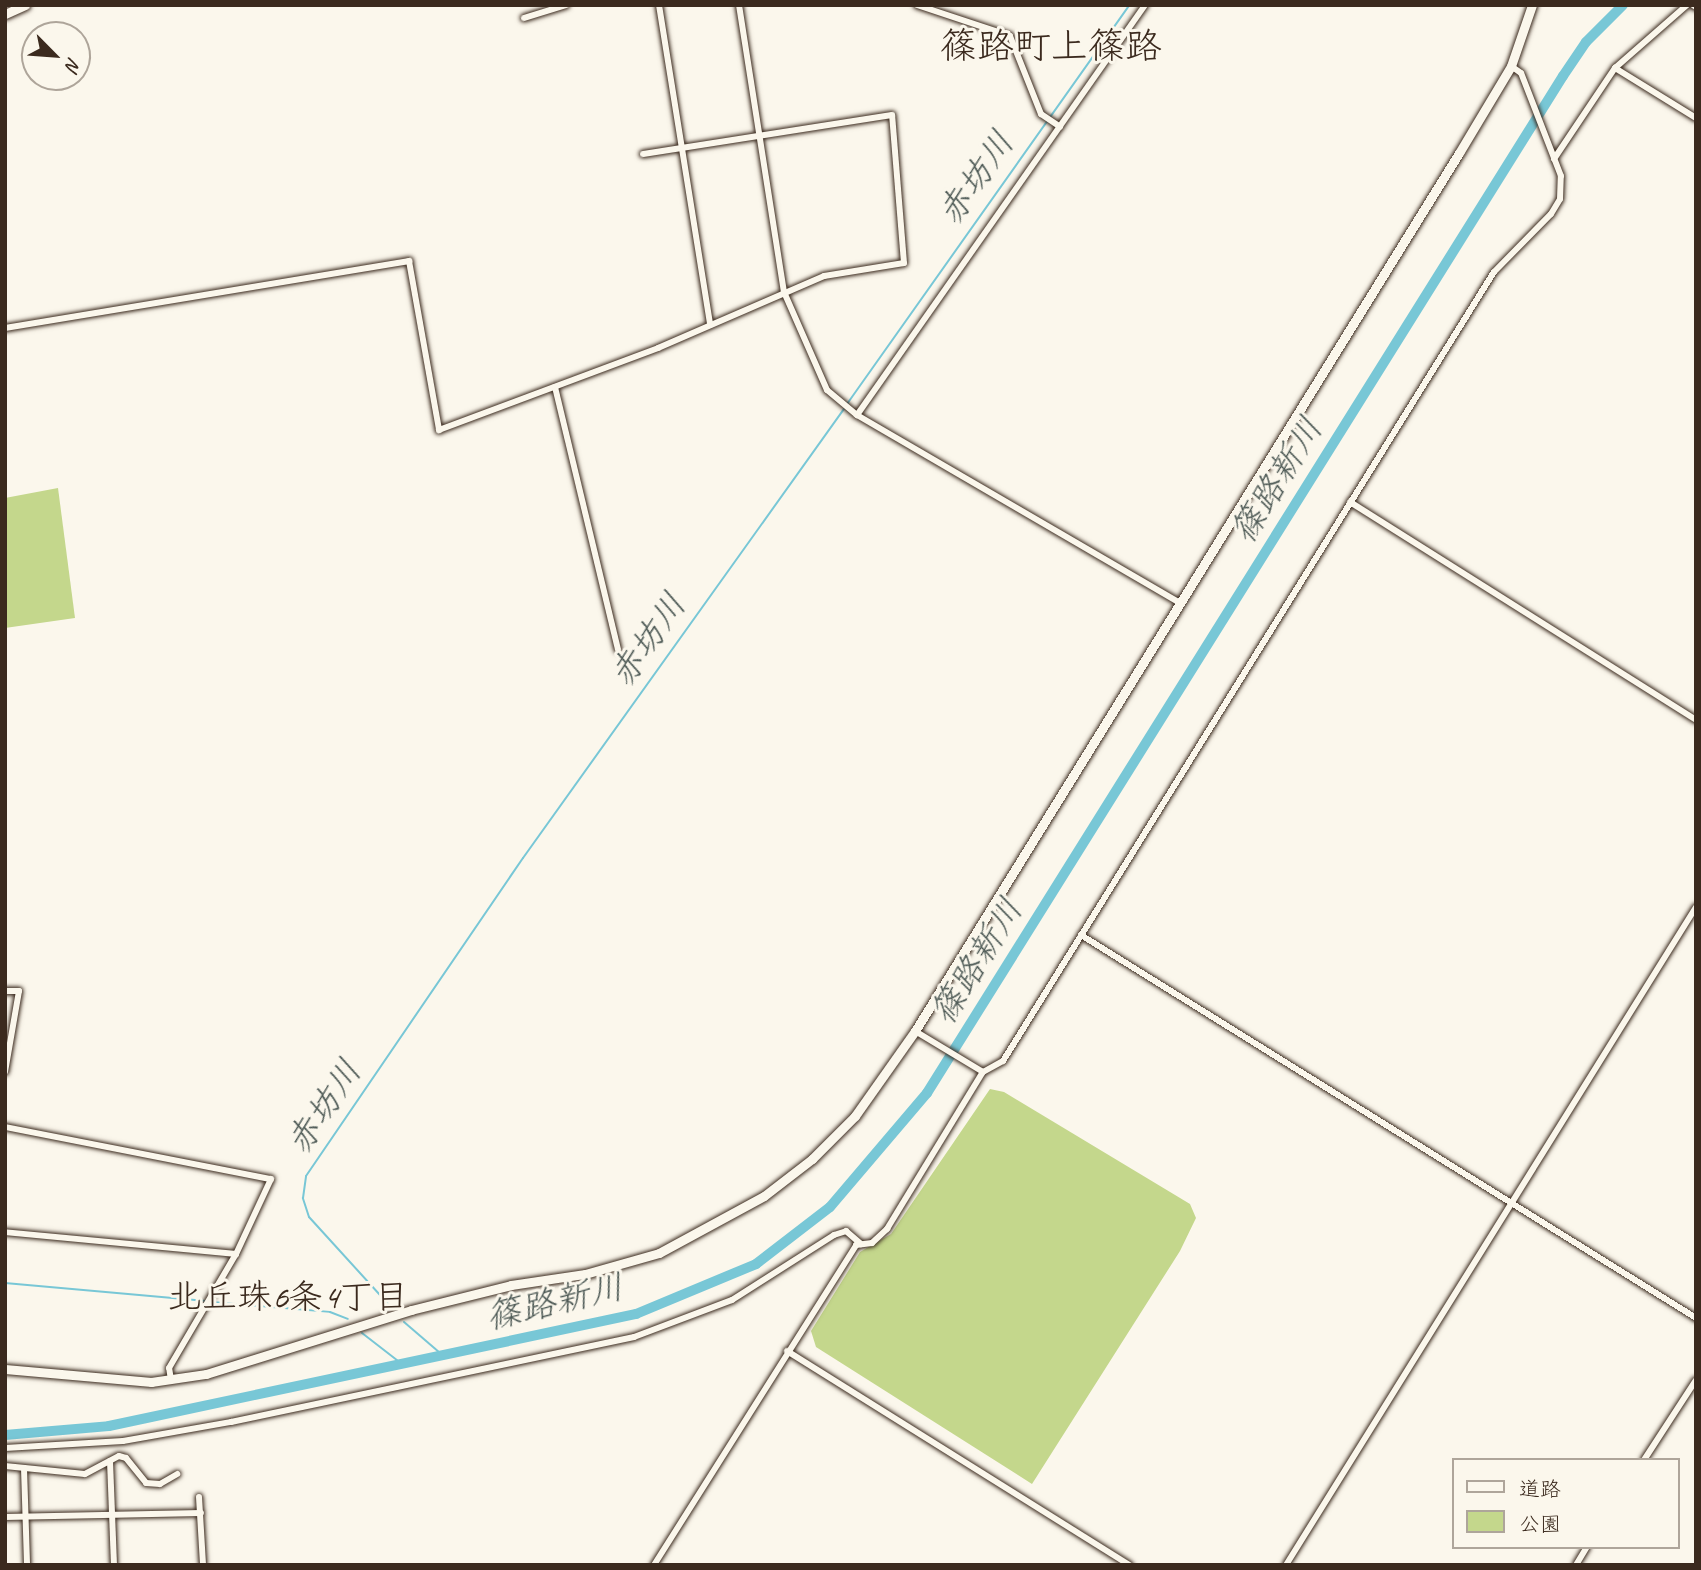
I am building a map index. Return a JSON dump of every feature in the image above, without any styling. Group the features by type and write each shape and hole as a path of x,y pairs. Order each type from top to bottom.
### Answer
{"street":[{"path":"5,14 25,5"},
{"path":"524,18 566,5"},
{"path":"660,5 710,325"},
{"path":"739,5 784,292 827,390 855,414 1180,603"},
{"path":"917,5 1010,36 1044,116 1058,125"},
{"path":"855,414 1145,5"},
{"path":"5,1369 171,1380 206,1374 411,1310 511,1285 585,1274 659,1253 714,1227 812,1159 855,1116 915,1031 1511,66 1532,5"},
{"path":"1554,159 1615,68 1687,5"},
{"path":"915,1031 975,1069 983,1072 998,1068 1494,272 1551,214 1562,188 1554,159 1522,77 1511,66"},
{"path":"1615,68 1696,118"},
{"path":"5,328 409,261 439,430 710,325 824,276 904,263 892,115 643,154"},
{"path":"555,387 618,650"},
{"path":"1350,502 1696,720"},
{"path":"1286,1565 1696,906"},
{"path":"1081,935 1696,1318"},
{"path":"5,991 19,991 9,1034 5,1072"},
{"path":"5,1448 123,1441 231,1422 634,1337 732,1300 846,1231 860,1244 872,1243 887,1229 983,1072"},
{"path":"5,1127 271,1179 236,1254 169,1368 171,1380"},
{"path":"5,1232 236,1254"},
{"path":"654,1565 787,1351 860,1244"},
{"path":"787,1351 1130,1565"},
{"path":"1645,1458 1696,1380"},
{"path":"5,1466 85,1474 119,1456 126,1458 146,1483 160,1484 177,1474"},
{"path":"110,1461 114,1565"},
{"path":"24,1468 27,1565"},
{"path":"199,1497 203,1565"},
{"path":"5,1517 201,1513"},
{"path":"1576,1565 1586,1549"}],"green space":[{"path":"58,488 75,618 5,628 5,498"},
{"path":"990,1089 1004,1092 1190,1204 1196,1218 1180,1251 1032,1484 816,1347 811,1331 860,1252 891,1234"}],"waterway":[{"name":"赤坊川","path":"847,404 1129,5"},
{"name":"篠路新川","path":"5,1435 109,1426 636,1314 756,1264 830,1207 927,1093 1563,76 1586,42 1623,5"},
{"name":"赤坊川","path":"390,1306 309,1217 303,1198 306,1176 523,858 844,409"},
{"path":"5,1283 206,1301"},
{"path":"212,1302 330,1312 348,1319"},
{"name":"赤坊川","path":"404,1322 439,1352"},
{"path":"362,1333 402,1364"}],"district":[{"name":"篠路町上篠路","path":"1051,46"},
{"name":"北丘珠6条4丁目","path":"288,1297"}]}
